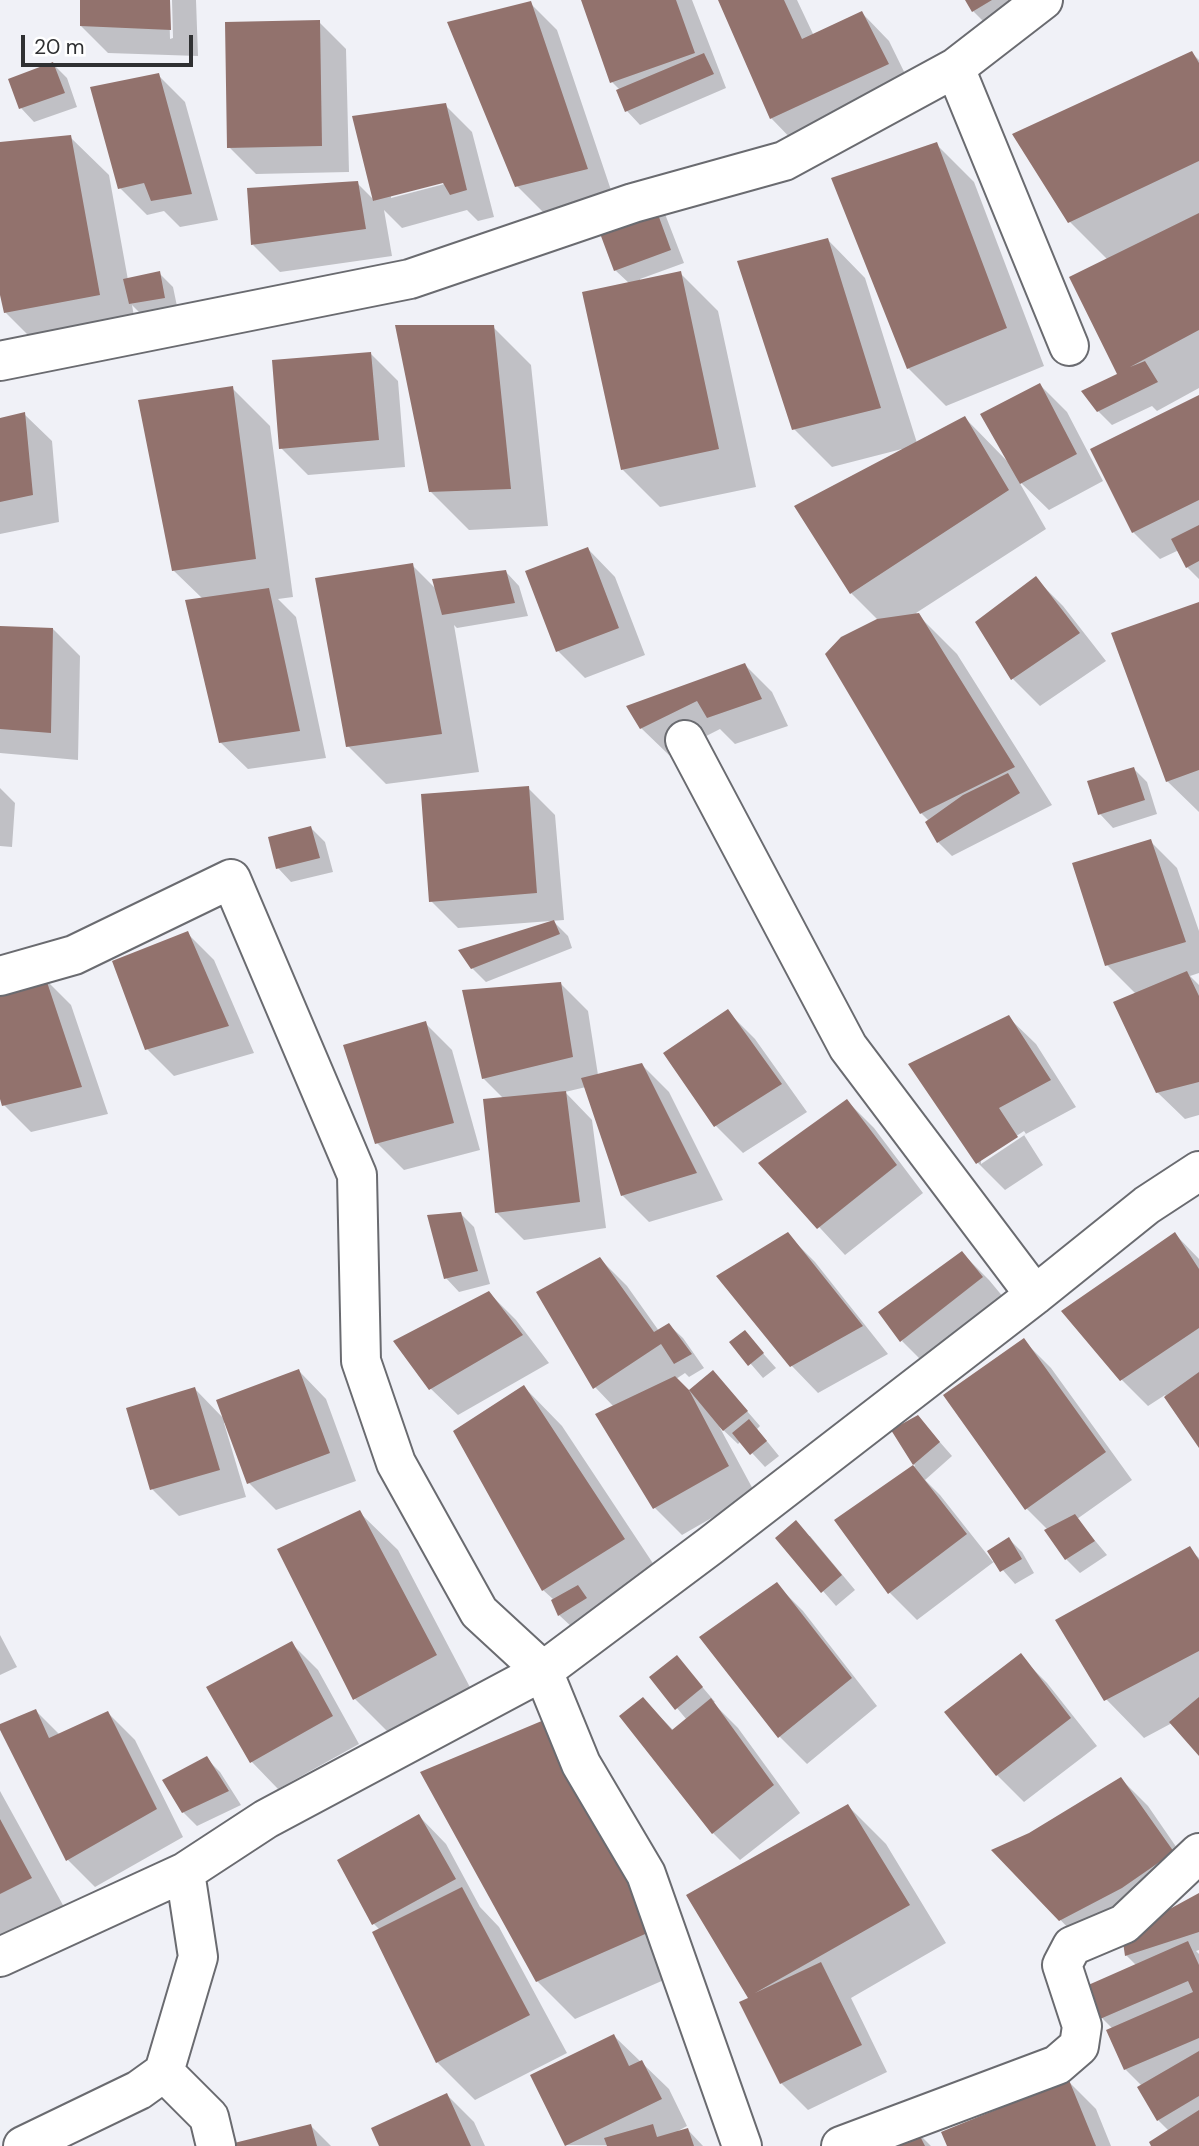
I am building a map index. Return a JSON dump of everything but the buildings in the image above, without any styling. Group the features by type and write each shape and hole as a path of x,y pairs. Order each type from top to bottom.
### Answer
{"street":[{"path":"0,361 410,279 633,203 783,161 955,68 1043,0"},
{"path":"955,68 1069,346"},
{"path":"685,740 848,1047 1035,1295"},
{"path":"0,976 74,955 231,879 356,1175 361,1361 396,1464 479,1612 543,1671 581,1764 646,1874 742,2146"},
{"path":"0,1958 185,1872 266,1819 543,1671 1035,1295 1146,1205 1199,1171"},
{"path":"841,2146 1057,2065 1079,2046 1082,2026 1062,1965 1072,1945 1124,1924 1199,1853"},
{"path":"23,2146 139,2090 164,2072 198,1957 185,1872"},
{"path":"164,2072 209,2118 216,2146"}]}
